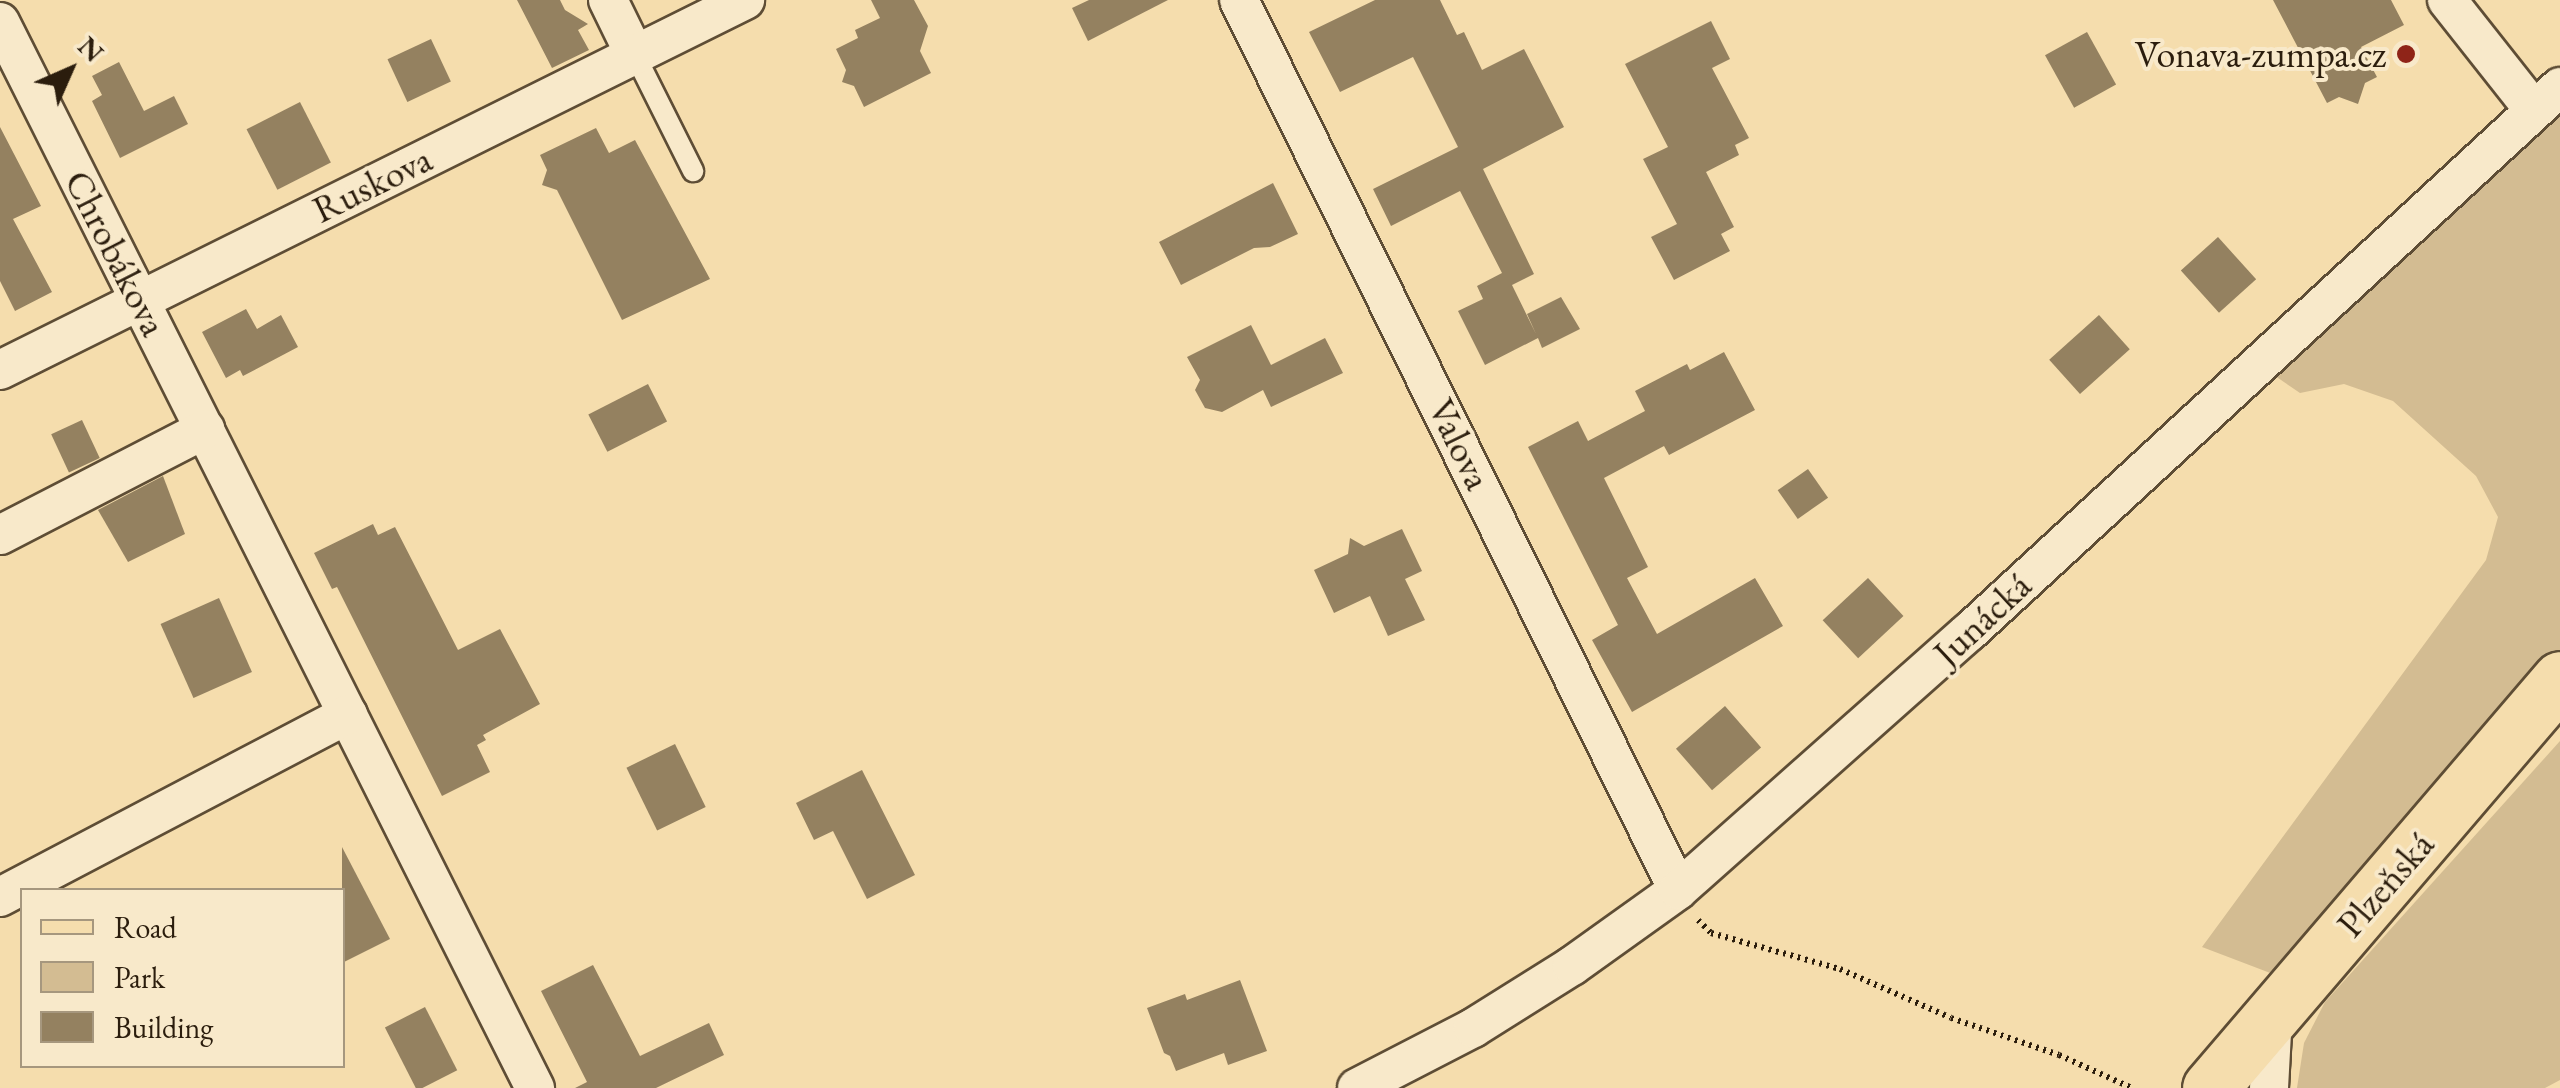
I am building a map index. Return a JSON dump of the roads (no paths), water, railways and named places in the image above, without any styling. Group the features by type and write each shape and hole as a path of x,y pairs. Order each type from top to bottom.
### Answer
{"main road":[{"name":"Plzeňská","path":"2210,1088 2560,679"}],"street":[{"path":"608,0 635,55"},
{"name":"Ruskova","path":"0,370 746,0"},
{"name":"Valova","path":"1239,0 1678,890"},
{"path":"2447,0 2547,98"},
{"name":"Chrobákova","path":"0,22 536,1088"},
{"name":"Junácká","path":"1357,1088 1473,1028 1572,966 1678,890 1969,632 2547,98"},
{"path":"0,535 205,430"},
{"path":"0,897 348,714"},
{"path":"2269,1088 2273,1014"}],"lane":[{"path":"635,55 693,171"}],"place":[{"name":"Vonava-zumpa.cz","path":"2406,54"}]}
